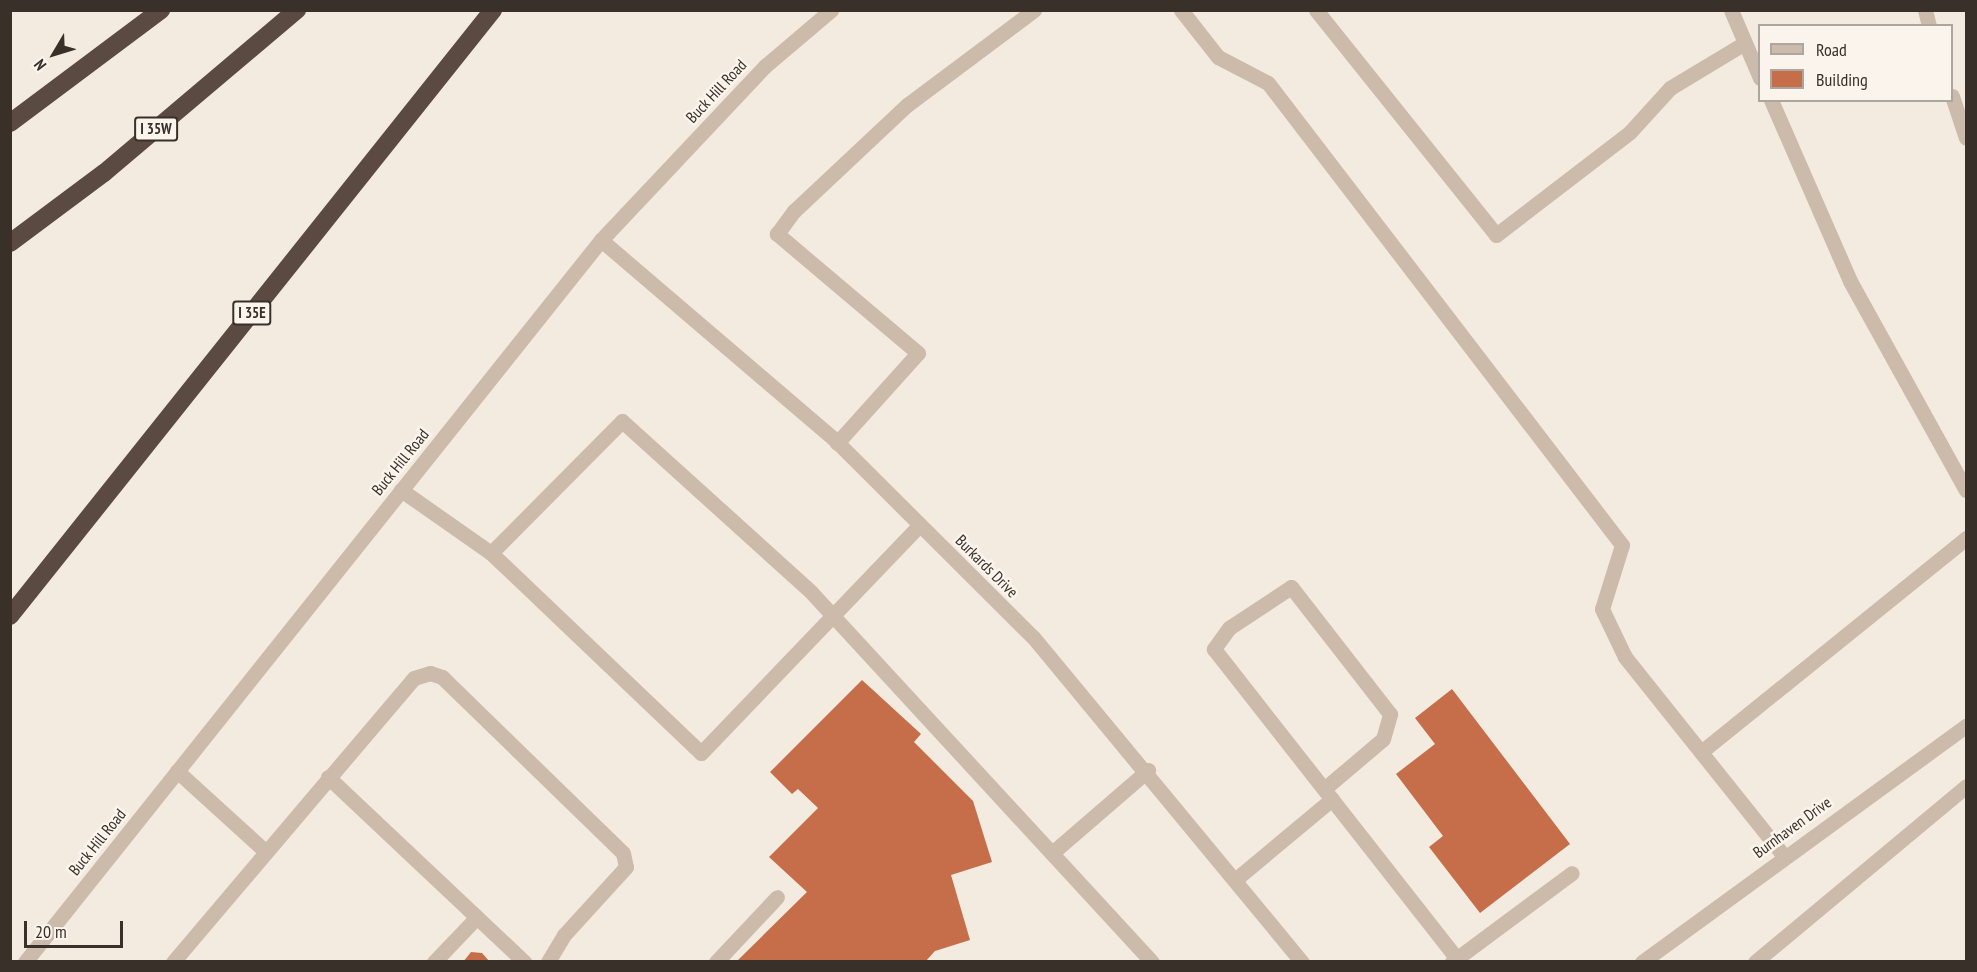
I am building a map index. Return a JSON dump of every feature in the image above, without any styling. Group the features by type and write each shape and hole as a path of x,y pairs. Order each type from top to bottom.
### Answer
{"highway":[{"path":"10,123 161,10"},
{"name":"I 35W","path":"10,243 104,173 297,10"},
{"name":"I 35E","path":"10,616 493,10"}],"street":[{"name":"Buck Hill Road","path":"25,962 601,240 765,66 831,10"},
{"path":"837,443 918,353 777,234 794,211 907,105 1034,10"},
{"path":"1181,10 1218,57 1268,82 1622,545 1602,609 1625,657 1782,854"},
{"path":"1316,10 1496,236 1630,132 1670,88 1743,44"},
{"path":"1731,10 1743,44 1758,74"},
{"path":"1953,99 1966,138"},
{"path":"1772,102 1850,281 1966,490"},
{"name":"Burkards Drive","path":"601,240 837,443 1033,637 1148,771 1302,962"},
{"path":"491,553 622,421 834,618 1152,962"},
{"path":"401,490 491,553 701,753 834,618 920,525"},
{"path":"1701,752 1966,538"},
{"path":"1236,879 1328,794 1383,740 1390,714 1291,587 1228,628 1214,649 1328,794 1454,960 1572,873"},
{"path":"173,962 414,678 430,673 442,677 623,853 626,867 564,935 548,962"},
{"name":"Burnhaven Drive","path":"1642,962 1782,854 1966,726"},
{"path":"177,771 266,852"},
{"path":"1052,853 1148,771"},
{"path":"328,777 524,962"},
{"path":"1755,962 1966,786"},
{"path":"716,962 777,897"},
{"path":"434,962 477,917"}],"building":[{"path":"862,680 921,734 914,742 973,801 992,862 951,875 970,940 935,951 925,962 736,962 807,892 769,857 818,808 798,789 792,794 770,772"},
{"path":"1452,689 1570,844 1480,913 1429,847 1443,836 1396,774 1435,744 1415,718"},
{"path":"471,952 482,953 490,962 463,962"}]}
